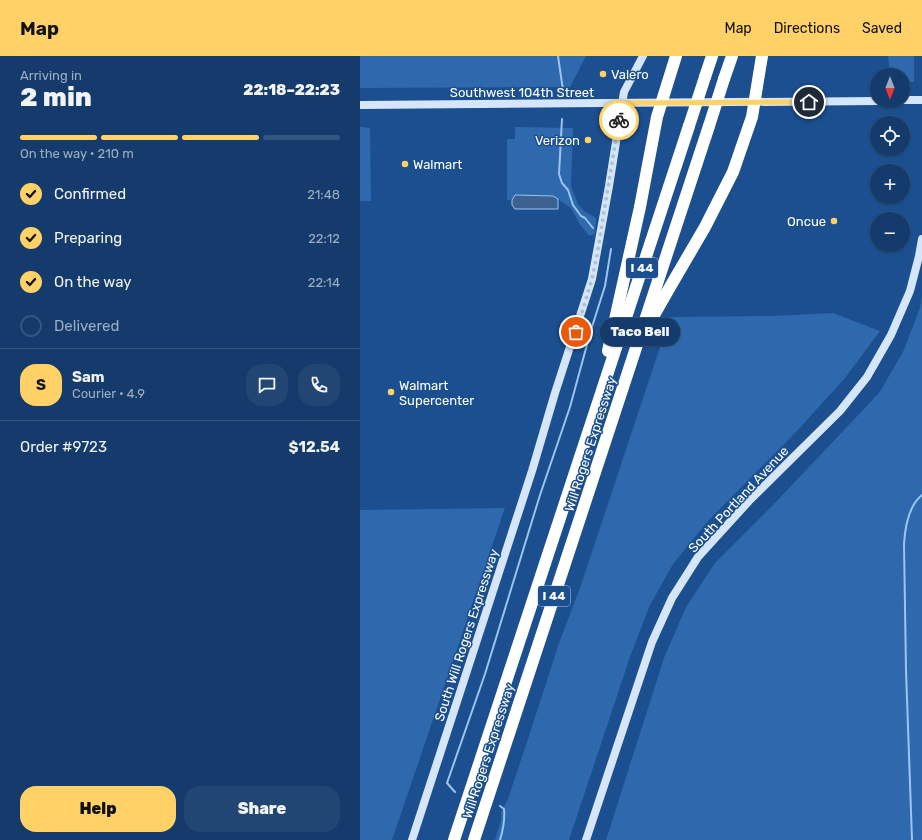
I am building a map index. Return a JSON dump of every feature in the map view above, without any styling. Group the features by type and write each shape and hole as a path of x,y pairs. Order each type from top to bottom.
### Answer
{"highway":[{"path":"595,409 640,207 657,116 676,56"},
{"name":"Will Rogers Expressway","path":"454,840 712,56"},
{"name":"Will Rogers Expressway","path":"474,840 732,56"},
{"path":"635,351 726,188 752,117 762,56"}],"main road":[{"path":"623,103 624,92 643,56"},
{"path":"910,100 922,100"},
{"name":"Southwest 104th Street","path":"360,105 870,101"},
{"name":"South Will Rogers Expressway","path":"412,840 592,279 623,103"},
{"name":"South Portland Avenue","path":"586,840 652,642 672,598 698,557 749,501 840,411 866,377 891,335 910,291 922,239"}],"shaded area":[{"path":"360,56 586,56 570,87 360,88"},
{"path":"888,56 914,56 914,82 910,82 910,68 889,68"},
{"path":"360,127 370,128 371,201 360,201"},
{"path":"515,127 573,128 571,186 578,204 584,211 596,218 595,234 589,236 579,223 571,208 553,196 515,195 512,200 507,200 507,139 515,139"},
{"path":"515,195 553,196 558,199 558,209 515,209 512,205 512,200"},
{"path":"922,296 922,840 606,840 664,658 686,607 715,563 774,504 879,393 903,352 920,308"},
{"path":"833,313 880,331 845,378 796,432 708,521 673,564 650,605 630,657 569,840 495,840 501,821 501,812 508,799 559,643 580,588 670,317 772,316"},
{"path":"505,508 392,840 360,840 360,510"}],"waterway":[{"path":"558,56 563,90"},
{"path":"562,119 559,174 562,183 568,190 573,205 593,228"},
{"path":"455,792 447,783 485,674 540,495 570,407 591,330 605,286 611,249"},
{"path":"912,840 906,670 904,544 906,524 910,511 922,495"},
{"path":"500,806 504,809 504,824 500,840"}],"way so far":[{"path":"576,332 592,279 597,255 619,120"}],"place":[{"name":"Valero","path":"603,74"},
{"name":"Verizon","path":"588,140"},
{"name":"Walmart","path":"405,164"},
{"name":"Oncue","path":"834,221"},
{"name":"Taco Bell","path":"576,332"},
{"name":"Walmart Supercenter","path":"391,392"}],"route":[{"path":"619,120 623,103 809,102"}]}
